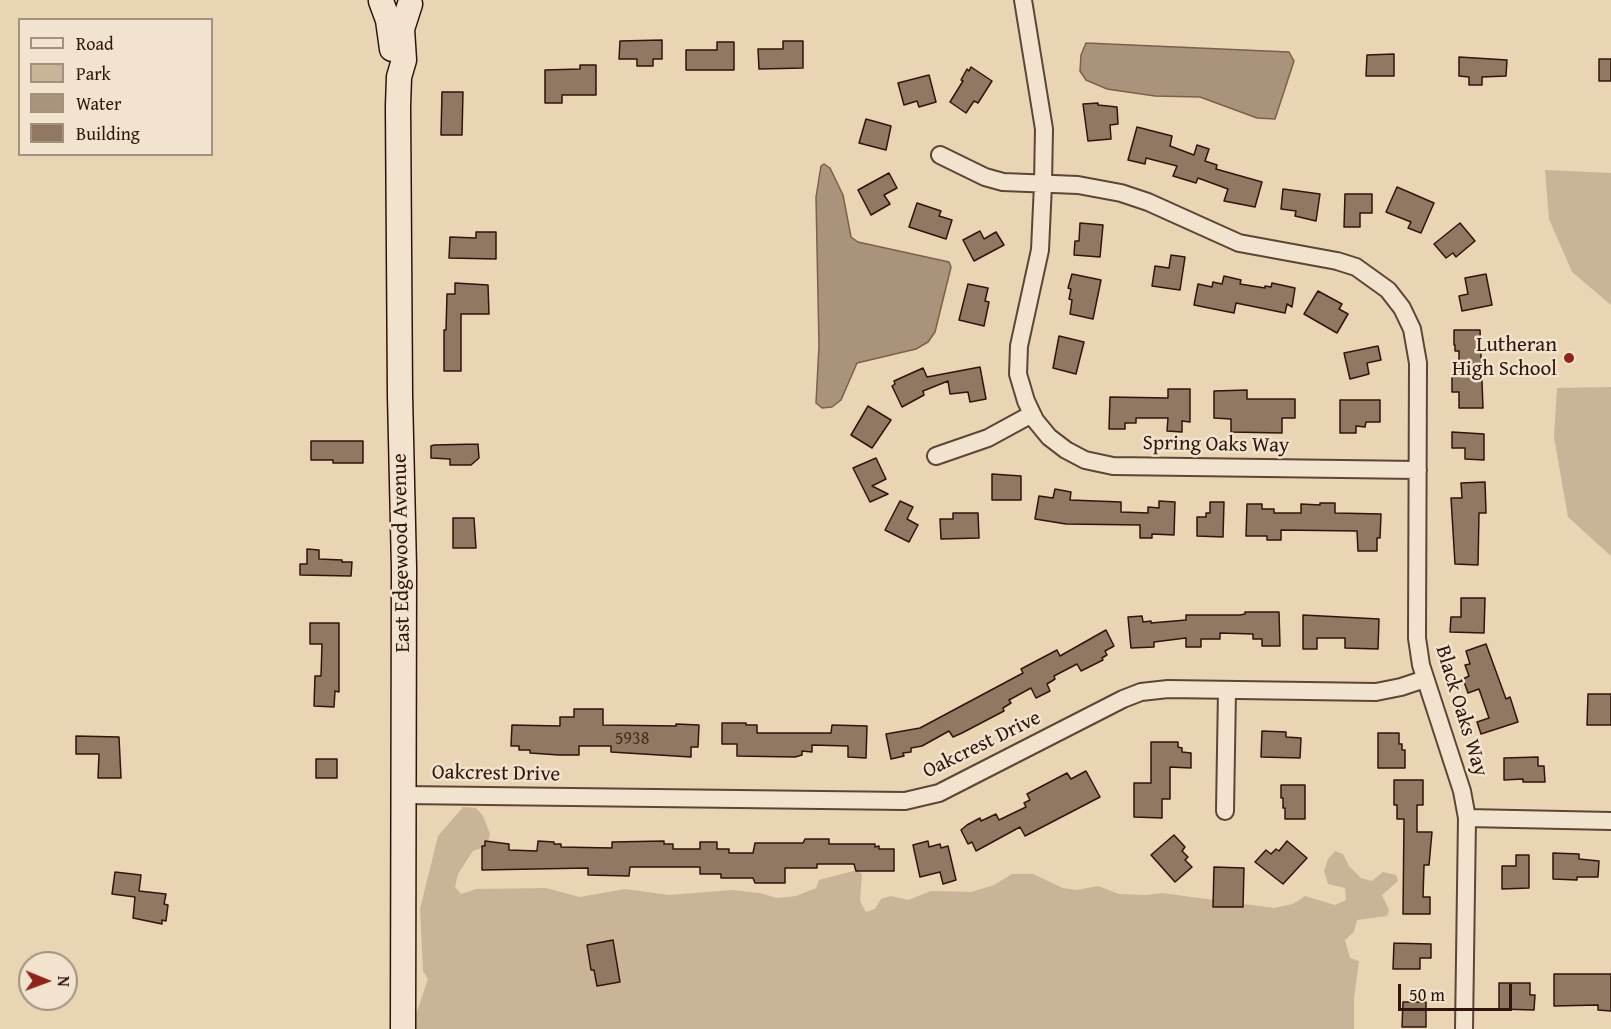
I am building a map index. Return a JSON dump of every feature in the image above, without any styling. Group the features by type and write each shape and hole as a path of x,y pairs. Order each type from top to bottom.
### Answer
{"main road":[{"path":"381,0 395,6 414,2"},
{"path":"381,0 388,20 392,61 399,77"},
{"path":"399,77 404,60 402,29 414,2"},
{"name":"East Edgewood Avenue","path":"399,77 400,383 404,568 403,1029"}],"street":[{"name":"Spring Oaks Way","path":"1023,0 1044,129 1040,250 1019,346 1018,374 1032,414 1049,437 1066,450 1085,460 1107,465 1418,470"},
{"name":"Black Oaks Way","path":"940,155 989,179 1012,184 1078,185 1121,193 1148,202 1239,243 1337,261 1356,267 1376,280 1398,302 1413,335 1418,363 1417,638 1420,665 1462,791 1467,818 1464,1029"},
{"path":"936,456 988,438 1032,414"},
{"name":"Oakcrest Drive","path":"404,795 905,801 939,793 1132,695 1162,689 1376,692 1425,679"},
{"path":"1225,811 1227,690"},
{"path":"1467,818 1611,821"}],"green space":[{"path":"1545,170 1611,173 1611,305 1572,272 1549,219"},
{"path":"1611,387 1611,556 1568,517 1554,437 1557,388"},
{"path":"463,807 476,808 483,816 490,834 487,846 473,851 458,874 455,887 461,894 476,889 546,888 580,897 625,889 669,895 732,890 760,893 777,898 796,896 816,888 819,880 857,870 862,874 860,901 866,912 875,909 881,899 891,896 908,900 931,891 971,892 994,885 1012,874 1033,874 1063,888 1077,890 1098,886 1119,894 1162,893 1274,908 1293,904 1305,896 1335,905 1346,900 1345,888 1328,884 1324,871 1328,859 1335,851 1343,854 1349,866 1361,878 1372,881 1383,872 1396,875 1398,881 1382,895 1389,910 1387,916 1357,920 1354,932 1345,940 1350,958 1359,961 1354,998 1354,1029 415,1029 414,1020 428,979 423,971 420,909 438,836"}],"water":[{"path":"1086,43 1289,52 1294,61 1275,119 1257,118 1200,97 1155,96 1107,89 1086,80 1080,71 1081,55"},
{"path":"824,164 830,168 843,195 851,237 858,242 949,262 951,267 935,332 928,342 916,349 857,363 841,400 832,407 822,408 816,403 819,346 816,197 821,166"}],"building":[{"path":"662,40 662,59 653,59 653,66 637,66 637,59 619,59 620,41"},
{"path":"783,41 803,41 803,68 759,69 758,49 783,49"},
{"path":"717,42 734,42 734,70 686,70 686,50 717,50"},
{"path":"1394,54 1394,76 1366,76 1367,55"},
{"path":"1459,57 1507,60 1506,76 1482,77 1482,85 1469,85 1469,77 1459,76"},
{"path":"1599,59 1611,59 1611,81 1599,81"},
{"path":"580,65 596,65 596,95 562,95 562,103 545,103 545,70 580,69"},
{"path":"971,67 992,81 978,103 974,101 966,113 950,102 963,81 961,80 967,69 969,71"},
{"path":"929,75 936,102 919,107 917,101 904,105 898,83"},
{"path":"442,92 463,92 462,135 441,135"},
{"path":"1098,103 1098,105 1117,107 1118,124 1110,125 1111,139 1088,141 1083,104"},
{"path":"866,119 891,126 886,150 859,143"},
{"path":"1137,127 1172,136 1170,146 1194,155 1197,145 1209,149 1205,161 1217,165 1216,169 1262,182 1255,207 1224,201 1228,189 1198,178 1196,183 1173,176 1177,166 1146,158 1145,164 1128,160"},
{"path":"889,173 897,188 884,195 890,204 871,215 858,190"},
{"path":"1397,187 1434,203 1421,233 1408,228 1411,222 1386,212"},
{"path":"1283,189 1320,194 1316,221 1295,216 1296,211 1281,209"},
{"path":"1345,194 1372,194 1372,213 1360,213 1360,227 1344,227"},
{"path":"917,203 941,211 939,216 952,220 946,239 909,227"},
{"path":"1080,223 1103,225 1100,257 1074,255 1075,241 1079,241"},
{"path":"1460,223 1475,241 1456,257 1453,253 1446,258 1434,244"},
{"path":"980,231 984,239 996,232 1004,245 974,261 963,240"},
{"path":"476,232 496,232 496,259 449,258 450,237 476,238"},
{"path":"1171,255 1185,257 1180,290 1152,286 1155,266 1169,268"},
{"path":"1072,274 1101,280 1093,319 1070,314 1072,300 1069,299 1071,289 1068,288"},
{"path":"1486,274 1492,305 1462,311 1459,296 1468,294 1465,278"},
{"path":"1224,276 1241,280 1240,284 1265,288 1265,286 1271,287 1272,283 1295,288 1292,307 1287,304 1285,313 1236,303 1234,313 1194,305 1198,284 1212,287 1213,282 1222,284"},
{"path":"455,283 488,285 489,314 461,314 461,371 444,371 447,294 455,294"},
{"path":"968,284 988,288 985,301 989,302 984,326 959,320"},
{"path":"1318,291 1342,304 1339,309 1348,314 1337,333 1304,314"},
{"path":"1454,330 1480,330 1483,408 1459,408 1459,392 1452,392 1452,377 1459,377 1459,351 1455,351"},
{"path":"1059,336 1084,342 1076,374 1053,368"},
{"path":"1378,346 1381,360 1367,363 1369,374 1350,379 1344,353"},
{"path":"980,367 986,399 970,402 968,392 950,394 948,381 923,391 924,395 902,407 892,386 895,384 894,381 923,368 927,377"},
{"path":"1168,389 1190,389 1190,422 1182,421 1182,432 1167,431 1168,418 1136,418 1136,423 1125,423 1125,429 1109,429 1110,397 1168,398"},
{"path":"1247,390 1247,399 1295,399 1295,418 1282,418 1282,433 1231,432 1231,419 1214,418 1214,391"},
{"path":"1340,400 1380,400 1380,422 1366,422 1365,427 1356,426 1356,433 1340,433"},
{"path":"868,406 891,420 872,448 851,435"},
{"path":"1452,432 1484,434 1484,460 1465,459 1465,448 1452,448"},
{"path":"311,441 363,441 363,463 311,460"},
{"path":"478,444 479,458 471,465 450,465 450,459 431,458 431,446 434,445"},
{"path":"876,458 886,479 872,486 888,494 870,502 853,468"},
{"path":"992,474 1021,476 1021,500 992,500"},
{"path":"1485,482 1486,513 1479,513 1478,565 1455,564 1451,498 1462,498 1461,483"},
{"path":"1055,489 1071,492 1070,500 1121,502 1121,512 1148,513 1148,507 1159,508 1159,501 1175,502 1174,535 1152,534 1152,538 1140,538 1140,525 1066,524 1035,519 1039,496 1053,498"},
{"path":"900,501 913,507 907,519 918,525 909,542 885,530"},
{"path":"1210,502 1224,502 1223,537 1197,536 1197,517 1206,517 1206,513 1210,513"},
{"path":"1320,503 1335,503 1335,513 1381,514 1377,551 1358,551 1357,531 1281,530 1281,540 1267,540 1267,536 1246,536 1247,504 1262,504 1262,509 1274,509 1274,513 1301,513 1301,504 1320,505"},
{"path":"953,513 978,513 979,538 941,539 940,519 953,519"},
{"path":"453,518 474,518 476,548 453,548"},
{"path":"307,549 319,550 319,559 352,562 351,576 300,575 300,564 307,564"},
{"path":"1461,598 1485,598 1484,633 1450,632 1451,617 1461,617"},
{"path":"1245,612 1279,612 1280,646 1262,646 1262,639 1253,639 1253,634 1220,633 1220,639 1201,639 1201,647 1186,647 1186,638 1154,642 1154,647 1131,648 1128,617 1142,616 1143,622 1151,621 1151,623 1186,620 1186,615 1240,615"},
{"path":"1303,615 1379,619 1378,649 1345,648 1345,638 1317,638 1317,649 1303,649"},
{"path":"310,623 339,623 339,692 335,691 334,707 314,706 315,676 321,676 322,644 310,644"},
{"path":"1106,630 1114,646 1105,651 1107,655 1102,658 1103,660 1081,671 1077,664 1054,676 1055,679 1047,684 1050,691 1036,698 1031,688 1009,700 1011,703 1003,708 1004,711 962,733 953,737 949,731 922,746 911,748 911,752 903,753 904,756 891,759 886,734 920,728 1023,673 1021,669 1057,650 1060,656"},
{"path":"1486,644 1506,699 1510,697 1518,722 1481,734 1477,722 1489,718 1479,689 1468,693 1463,679 1469,676 1465,665 1470,664 1466,651"},
{"path":"1588,694 1611,694 1611,725 1587,725"},
{"path":"574,709 603,709 603,725 699,725 698,747 691,747 691,757 611,752 611,746 579,746 579,755 559,755 530,753 530,750 519,750 519,746 511,746 512,725 560,726 560,717 574,717"},
{"path":"722,723 757,725 757,733 831,733 832,725 867,726 866,758 848,757 848,746 812,745 812,752 802,751 802,755 795,757 737,756 737,744 722,744"},
{"path":"1262,731 1286,732 1286,737 1301,738 1300,758 1261,757"},
{"path":"1378,733 1399,733 1399,744 1402,744 1402,750 1405,750 1405,768 1378,768"},
{"path":"76,736 119,737 121,778 98,778 99,754 76,754"},
{"path":"1151,742 1178,742 1178,747 1182,748 1182,752 1191,753 1191,768 1170,767 1170,799 1162,799 1162,818 1134,817 1134,783 1151,783"},
{"path":"1538,757 1538,766 1544,766 1545,782 1523,782 1523,779 1504,780 1504,758"},
{"path":"316,759 337,759 337,778 316,778"},
{"path":"1086,771 1100,797 1025,836 1020,827 976,851 972,842 968,844 961,830 967,825 980,818 981,821 996,814 999,820 1026,807 1024,803 1030,800 1027,794 1067,773 1071,779"},
{"path":"1394,780 1423,780 1423,805 1417,805 1417,832 1432,832 1429,865 1424,865 1423,897 1430,897 1430,914 1403,914 1404,819 1397,819 1397,805 1394,805"},
{"path":"1281,785 1305,785 1305,819 1285,819"},
{"path":"1174,835 1185,847 1182,851 1188,857 1185,860 1192,867 1175,882 1151,855"},
{"path":"805,839 829,839 829,844 875,844 875,847 879,846 879,849 894,849 894,871 856,871 854,864 817,864 817,868 785,868 785,883 755,883 753,878 721,878 721,874 700,874 700,867 630,867 629,876 588,875 588,868 482,870 482,846 485,846 485,841 509,844 509,850 537,851 538,841 554,842 554,844 561,844 561,847 612,848 612,842 664,841 664,844 673,844 673,849 700,849 700,842 717,842 717,849 729,849 729,853 753,853 755,843 803,843"},
{"path":"928,841 929,847 940,844 941,848 948,846 956,880 943,884 940,872 920,877 913,845"},
{"path":"1287,841 1307,858 1283,884 1255,862 1266,850 1271,854 1276,849 1279,851"},
{"path":"1553,853 1579,854 1579,859 1599,861 1598,877 1577,877 1577,880 1553,879"},
{"path":"1516,855 1529,855 1529,888 1502,889 1502,866 1516,866"},
{"path":"1214,867 1244,868 1243,907 1213,907"},
{"path":"115,872 141,875 139,891 166,894 164,904 168,905 166,921 162,920 162,924 133,918 135,897 112,894"},
{"path":"613,940 620,982 597,986 594,970 591,970 587,945"},
{"path":"1394,943 1431,944 1431,958 1420,958 1420,969 1393,969"},
{"path":"1554,974 1611,974 1611,1011 1598,1010 1598,1005 1554,1006"},
{"path":"1499,983 1530,983 1530,995 1535,995 1534,1010 1499,1009"},
{"path":"1403,1002 1426,1002 1426,1027 1402,1027"}],"place":[{"name":"Lutheran High School","path":"1569,358"}]}
